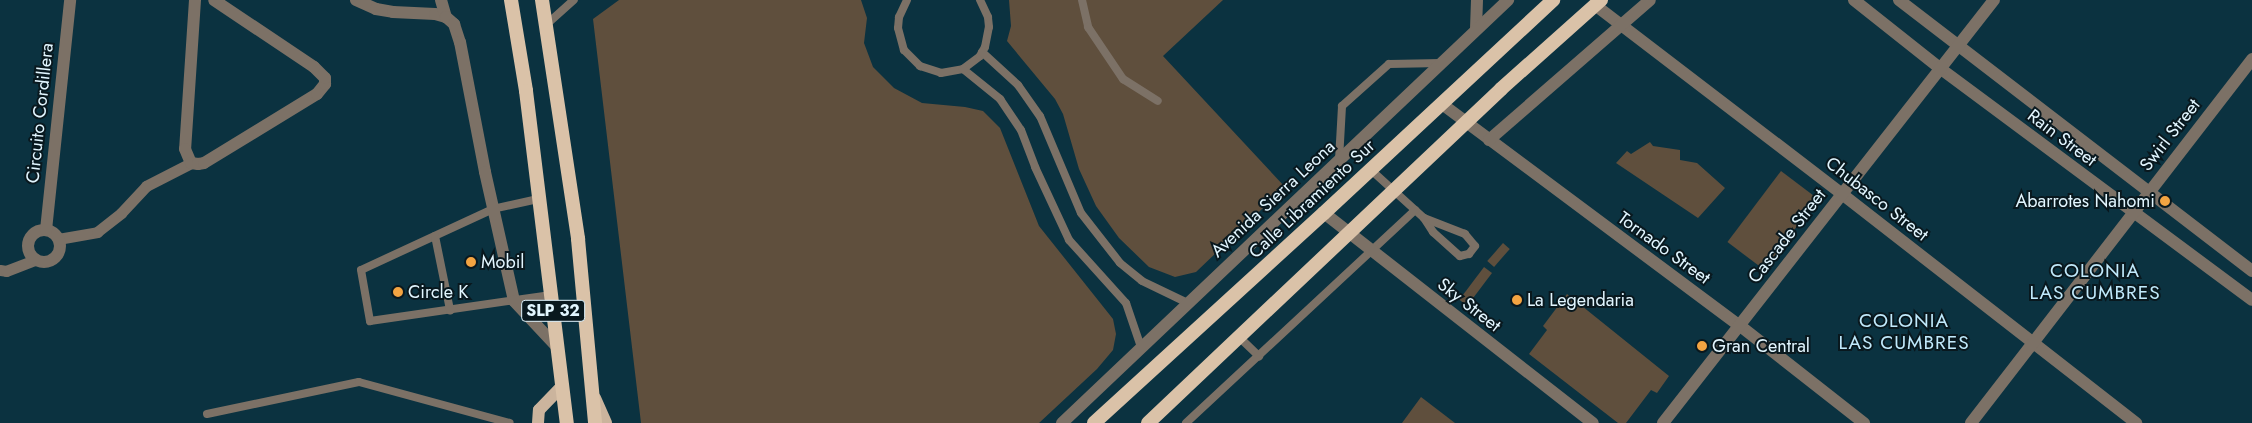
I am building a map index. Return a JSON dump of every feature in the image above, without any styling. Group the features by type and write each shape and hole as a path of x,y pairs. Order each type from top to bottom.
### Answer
{"highway":[{"name":"SLP 32","path":"511,0 567,423"},
{"name":"SLP 32","path":"542,0 578,239 594,423"},
{"name":"Calle Libramiento Sur","path":"1094,423 1371,170 1553,0"},
{"path":"1148,423 1501,89 1598,3"}],"main road":[{"path":"538,423 539,410 562,386"},
{"path":"592,391 606,423"}],"street":[{"name":"Circuito Cordillera","path":"46,230 70,0"},
{"path":"191,163 185,149 195,0"},
{"path":"58,239 97,232 121,213 146,186 191,163 204,163 317,94 325,84 325,78 314,66 214,0"},
{"path":"356,0 376,9 393,12 435,14 446,17"},
{"path":"441,0 446,17 458,32 493,209 514,301 557,347"},
{"path":"1476,29 1477,0"},
{"name":"Avenida Sierra Leona","path":"1062,423 1508,0"},
{"path":"1489,140 1650,0"},
{"name":"Rain Street","path":"1854,0 1941,69 2252,300"},
{"name":"Rain Street","path":"1899,0 2252,271"},
{"name":"Cascade Street","path":"1663,423 1994,0"},
{"name":"Chubasco Street","path":"1598,3 1621,27 1842,194 2136,423"},
{"name":"Swirl Street","path":"1971,423 2132,212 2252,60"},
{"name":"Tornado Street","path":"1442,104 1466,124 1739,325 1864,423"},
{"name":"Sky Street","path":"1324,213 1593,423"},
{"path":"0,270 6,271 35,260 46,262 55,258 60,249 58,239 46,230 36,232 29,240 28,251 35,260"}],"lane":[{"path":"546,24 574,0"},
{"path":"896,0 905,3 899,17 899,39 910,59 920,66 941,73 963,69 982,52 988,37 989,27 988,17 980,0"},
{"path":"1082,0 1088,27 1122,79 1158,101"},
{"path":"982,52 1018,85 1040,116 1081,213 1120,263 1142,281 1188,303"},
{"path":"1339,160 1342,106 1389,64 1441,63"},
{"path":"963,69 1000,99 1021,130 1035,167 1069,240 1126,303 1141,347"},
{"path":"1371,170 1416,210 1433,232 1460,256 1469,254 1475,246 1466,234 1424,218"},
{"path":"538,200 493,209 361,270 370,321 551,295"},
{"path":"1186,423 1416,210"},
{"path":"435,236 450,310"},
{"path":"1239,337 1259,356"},
{"path":"208,414 359,382 510,423"}],"shaded area":[{"path":"619,0 861,0 867,18 864,43 873,67 894,88 922,103 965,107 983,111 1000,128 1039,226 1113,319 1116,334 1113,350 1097,369 1039,423 641,423 593,19"},
{"path":"1009,0 1223,0 1163,56 1285,187 1196,272 1175,277 1149,267 1119,238 1096,206 1079,169 1063,114 1055,99 1007,41 1011,26"},
{"path":"1650,142 1653,146 1680,150 1680,160 1697,163 1725,188 1698,218 1616,163 1627,151 1631,154"},
{"path":"1781,171 1818,199 1764,270 1727,242"},
{"path":"1503,243 1510,249 1494,267 1487,261"},
{"path":"1484,267 1492,273 1467,306 1459,300"},
{"path":"1567,294 1669,376 1657,393 1651,390 1626,423 1618,423 1529,354 1547,330 1543,326"},
{"path":"1421,397 1455,423 1402,423"}],"place":[{"name":"Abarrotes Nahomi","path":"2165,201"},
{"name":"Mobil","path":"471,262"},
{"name":"Circle K","path":"398,292"},
{"name":"La Legendaria","path":"1517,300"},
{"name":"Gran Central","path":"1702,346"}],"district":[{"name":"COLONIA LAS CUMBRES","path":"2095,282"},
{"name":"COLONIA LAS CUMBRES","path":"1904,332"}]}
